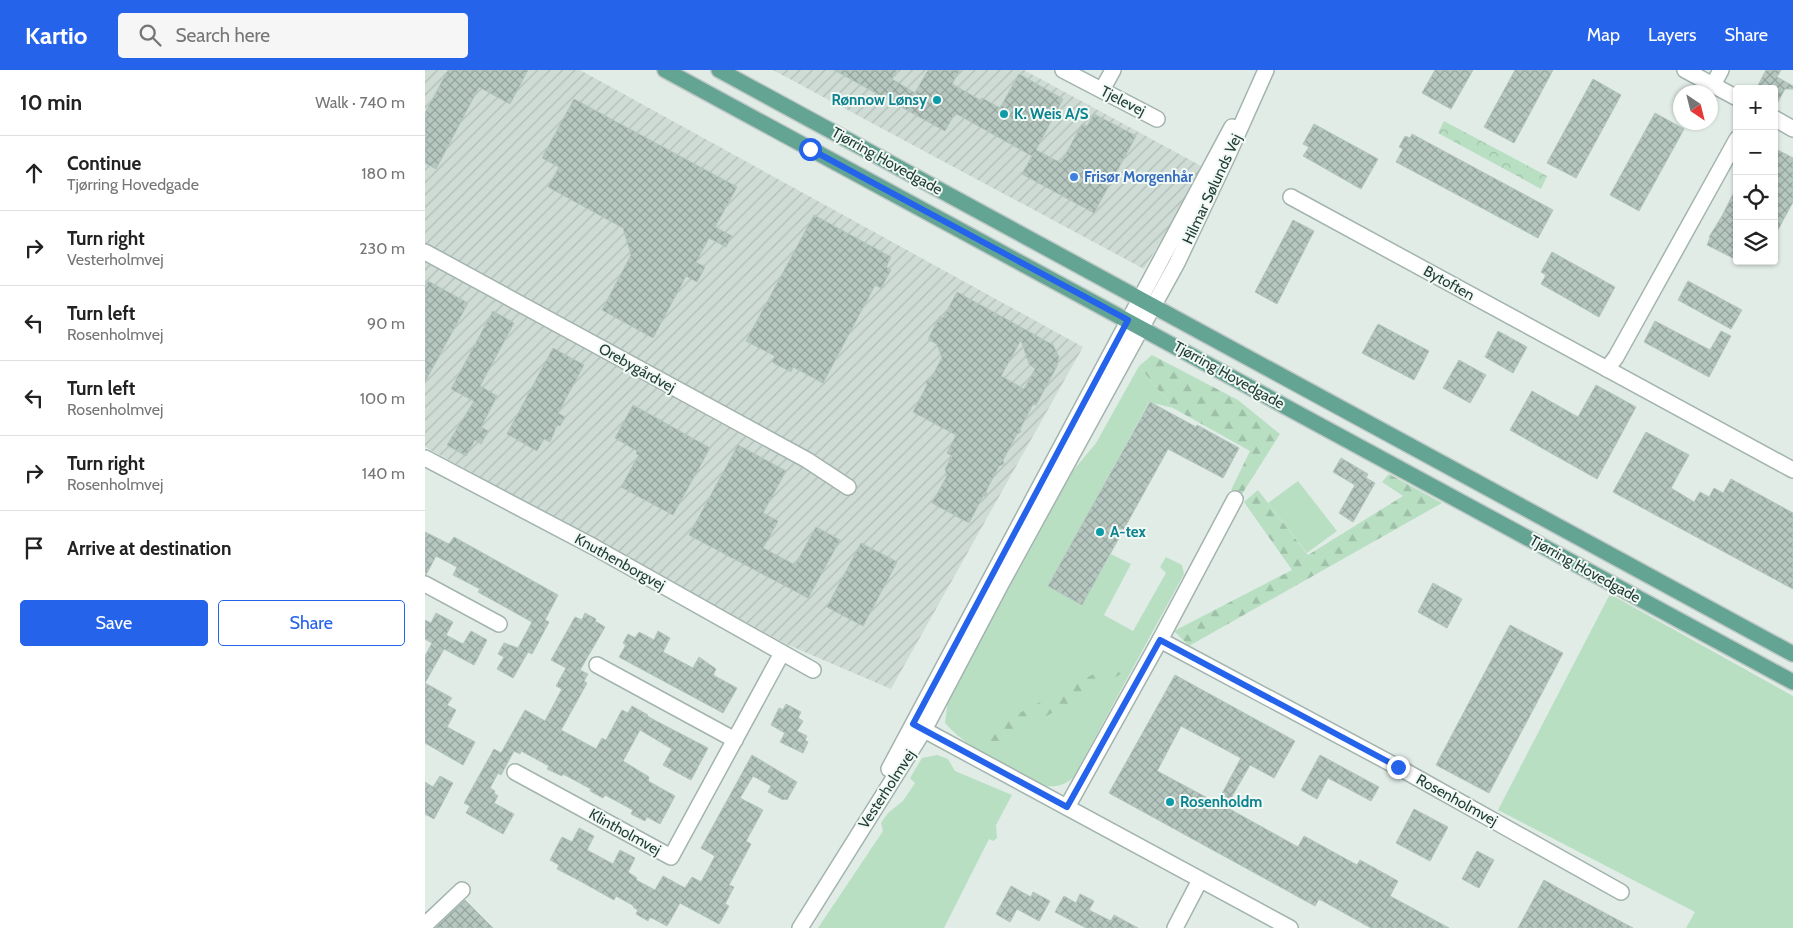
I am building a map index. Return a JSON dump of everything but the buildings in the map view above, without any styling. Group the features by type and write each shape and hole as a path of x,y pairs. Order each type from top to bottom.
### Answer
{"main road":[{"name":"Tjørring Hovedgade","path":"665,70 1793,682"},
{"name":"Tjørring Hovedgade","path":"719,70 1793,654"}],"street":[{"name":"Tjelevej","path":"1063,70 1157,119"},
{"path":"1102,90 1113,70"},
{"name":"Hilmar Sølunds Vej","path":"1134,324 1139,298 1218,150 1266,70"},
{"name":"Hilmar Sølunds Vej","path":"1153,306 1177,263 1228,156 1266,70"},
{"path":"1685,70 1713,85 1721,70"},
{"path":"1718,88 1733,96"},
{"path":"1778,120 1793,129"},
{"path":"1607,369 1616,357 1733,145"},
{"name":"Bytoften","path":"1291,197 1793,470"},
{"name":"Orebygårdvej","path":"425,252 807,460 848,486"},
{"name":"Vesterholmvej","path":"800,928 918,727 1134,324 1153,306"},
{"name":"Knuthenborgvej","path":"425,458 594,547 813,670"},
{"path":"1067,807 1160,640 1235,499"},
{"path":"425,584 499,624"},
{"name":"Rosenholmvej","path":"1160,640 1405,771 1621,892"},
{"name":"Klintholmvej","path":"515,772 671,857 782,653"},
{"path":"597,666 735,740"},
{"path":"918,727 1290,928"},
{"path":"1175,928 1200,880"},
{"path":"425,925 462,890"}],"shaded area":[{"path":"425,70 580,70 1083,347 891,689 786,644 425,447"},
{"path":"773,70 1024,70 1205,168 1144,269"}],"green space":[{"path":"1444,121 1547,176 1541,189 1438,133"},
{"path":"1152,355 1238,400 1280,434 1242,494 1231,490 1250,451 1173,408 1139,366"},
{"path":"1139,366 1173,408 1149,402 1048,586 1082,605 1111,554 1131,564 1104,615 1133,631 1166,573 1160,567 1166,557 1182,565 1184,574 1073,778 1061,785 1046,786 992,759 955,733 945,723 948,700 1072,472 1096,443"},
{"path":"1389,474 1442,503 1189,646 1174,631 1292,570 1244,502 1258,490 1308,555 1403,496 1382,482"},
{"path":"1298,481 1337,531 1307,553 1268,503"},
{"path":"1610,594 1793,696 1793,928 1686,928 1695,912 1498,810"},
{"path":"1124,658 1123,673 1002,741 986,741 987,730"},
{"path":"937,755 948,759 955,771 1012,795 996,825 997,838 993,841 989,839 944,928 818,928 883,831 881,823 888,813 903,801 915,783 910,778 922,758"}],"place":[{"name":"Rønnow Lønsy","path":"937,100"},
{"name":"K. Weis A/S","path":"1004,114"},
{"name":"Frisør Morgenhår","path":"1074,177"},
{"name":"A-tex","path":"1100,532"},
{"name":"Rosenholdm","path":"1170,802"}],"route":[{"path":"810,149 1128,320 913,724 1067,807 1160,640 1398,767"}]}
